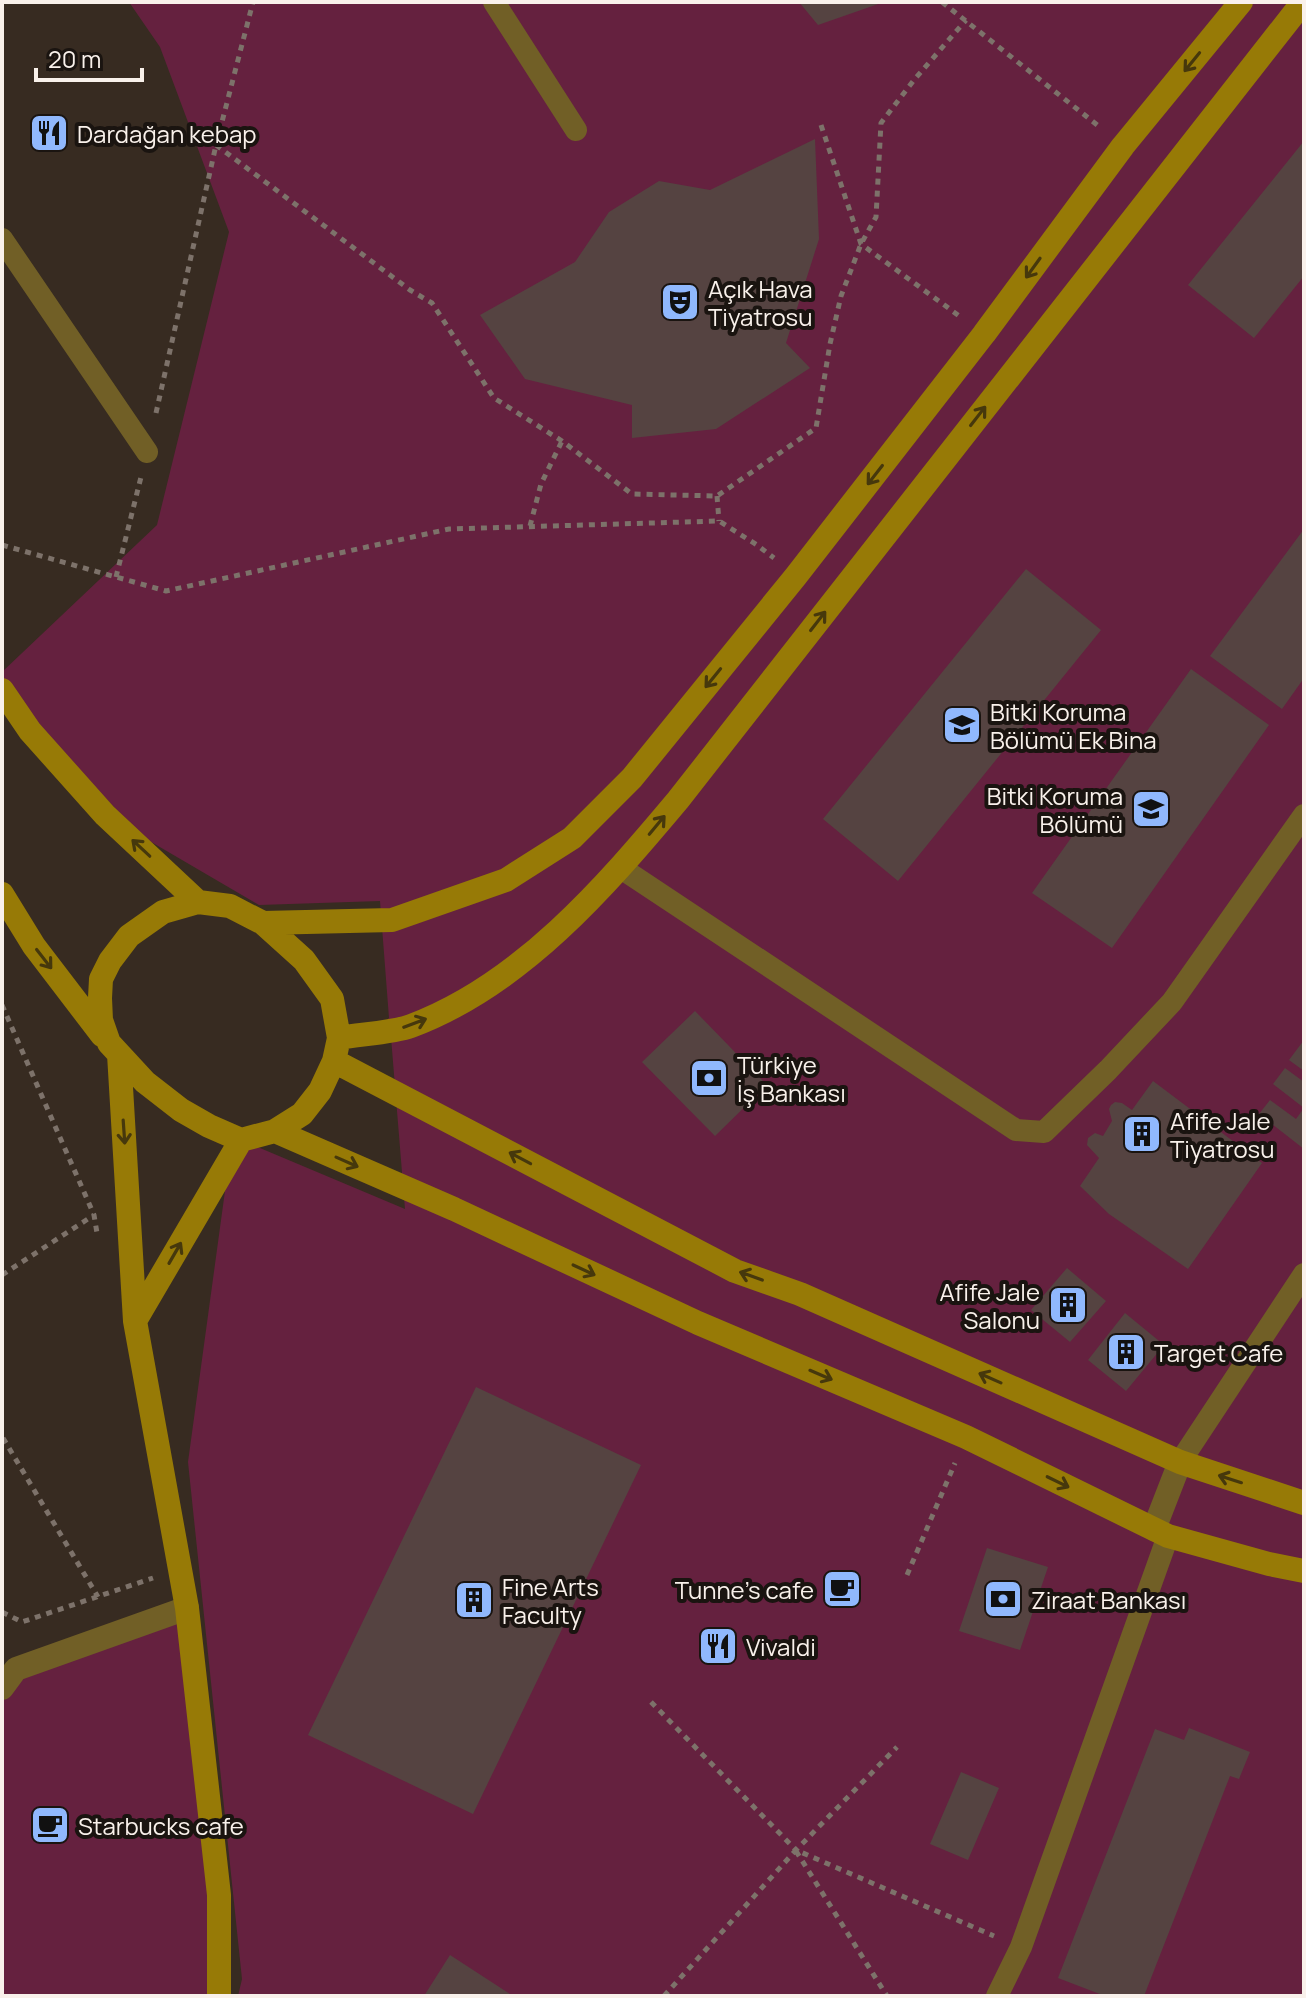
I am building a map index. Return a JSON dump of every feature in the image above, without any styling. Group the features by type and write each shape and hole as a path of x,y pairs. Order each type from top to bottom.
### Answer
{"street":[{"path":"263,923 392,920 506,880 572,838 632,778 796,576 984,334 1123,146 1241,2"},
{"path":"337,1049 409,1027 469,999 541,947 621,868 1303,2"},
{"path":"2,690 30,731 105,815 198,902"},
{"path":"2,894 34,946 114,1049 145,1082 181,1110 241,1140 275,1131 302,1114 320,1091 337,1049 332,999 304,960 263,923 230,906 198,902 163,912 129,936 101,979 101,1020 114,1049 135,1321 187,1608 219,1895 219,1996"},
{"path":"337,1049 735,1271 800,1294 1180,1462 1304,1503"},
{"path":"275,1131 454,1209 698,1323 966,1437 1161,1533 1304,1571"},
{"path":"135,1321 241,1140"},
{"path":"1161,1533 1180,1462"},
{"path":"2,1688 16,1669 187,1608"}],"lane":[{"path":"494,2 576,130"},
{"path":"2,239 147,452"},
{"path":"621,868 1016,1130 1044,1132 1172,1002 1304,815"},
{"path":"1180,1462 1304,1274"},
{"path":"1006,1994 1161,1533"}],"path":[{"path":"116,577 216,145 253,2"},
{"path":"942,2 1123,146"},
{"path":"216,145 410,290 432,303 494,398 562,441 632,494 717,496 816,428 841,296 861,244 876,217 881,123 966,20"},
{"path":"821,125 861,244 984,334"},
{"path":"530,526 541,484 562,441"},
{"path":"717,496 719,521"},
{"path":"2,545 166,591 449,529 719,521 757,545 796,576"},
{"path":"2,1005 94,1215 99,1245"},
{"path":"2,1275 94,1215"},
{"path":"2,1448 3,1437"},
{"path":"3,1437 98,1597"},
{"path":"907,1575 966,1437"},
{"path":"2,1612 22,1622 154,1579 151,1564"},
{"path":"651,1702 796,1850 887,1996"},
{"path":"664,1996 796,1850 897,1747"},
{"path":"796,1850 1021,1947"}],"shaded area":[{"path":"129,2 1304,2 1304,1996 238,1996 242,1979 188,1462 225,1191 241,1140 405,1209 390,1025 385,1021 389,1018 380,901 259,905 141,836 2,688 2,672 157,525 229,232 160,47"},
{"path":"184,1614 219,1996 2,1996 2,1693 19,1669"}],"building":[{"path":"799,2 884,2 818,25"},
{"path":"815,139 819,239 786,343 810,368 716,429 632,438 632,405 525,379 480,315 575,262 609,212 659,181 710,190"},
{"path":"1304,141 1304,276 1254,338 1188,285"},
{"path":"1304,529 1304,678 1282,709 1210,656"},
{"name":"Bitki Koruma Bölümü Ek Bina","path":"1026,569 1101,630 898,881 823,819"},
{"name":"Bitki Koruma Bölümü","path":"1191,669 1269,725 1112,948 1032,893"},
{"name":"Türkiye İş Bankası","path":"695,1011 767,1085 715,1136 642,1062"},
{"path":"1304,1040 1304,1071 1289,1060"},
{"path":"1285,1068 1304,1082 1304,1108 1273,1084"},
{"path":"1153,1081 1262,1163 1188,1269 1109,1214 1080,1186 1099,1158 1087,1145 1088,1138 1095,1133 1103,1136 1112,1121 1111,1105 1122,1103 1132,1110"},
{"path":"1270,1100 1296,1119 1304,1108 1304,1149 1259,1114"},
{"name":"Afife Jale Salonu","path":"1067,1268 1106,1301 1070,1342 1031,1310"},
{"name":"Target Cafe","path":"1125,1313 1164,1345 1126,1391 1088,1360"},
{"name":"Fine Arts Faculty","path":"476,1387 641,1465 473,1814 308,1735"},
{"name":"Ziraat Bankası","path":"987,1548 1048,1567 1020,1650 959,1631"},
{"path":"1189,1728 1250,1752 1239,1779 1230,1776 1144,1996 1105,1996 1058,1978 1155,1729 1184,1740"},
{"path":"961,1772 999,1788 968,1860 930,1844"},
{"path":"450,1955 513,1996 424,1996"}],"place":[{"name":"Dardağan kebap","path":"49,133"},
{"name":"Açık Hava Tiyatrosu","path":"680,302"},
{"name":"Bitki Koruma Bölümü Ek Bina","path":"962,725"},
{"name":"Bitki Koruma Bölümü","path":"1151,809"},
{"name":"Türkiye İş Bankası","path":"709,1078"},
{"name":"Afife Jale Tiyatrosu","path":"1142,1134"},
{"name":"Afife Jale Salonu","path":"1068,1305"},
{"name":"Target Cafe","path":"1126,1352"},
{"name":"Tunne's cafe","path":"842,1589"},
{"name":"Ziraat Bankası","path":"1003,1599"},
{"name":"Fine Arts Faculty","path":"474,1600"},
{"name":"Vivaldi","path":"718,1646"},
{"name":"Starbucks cafe","path":"50,1825"}]}
